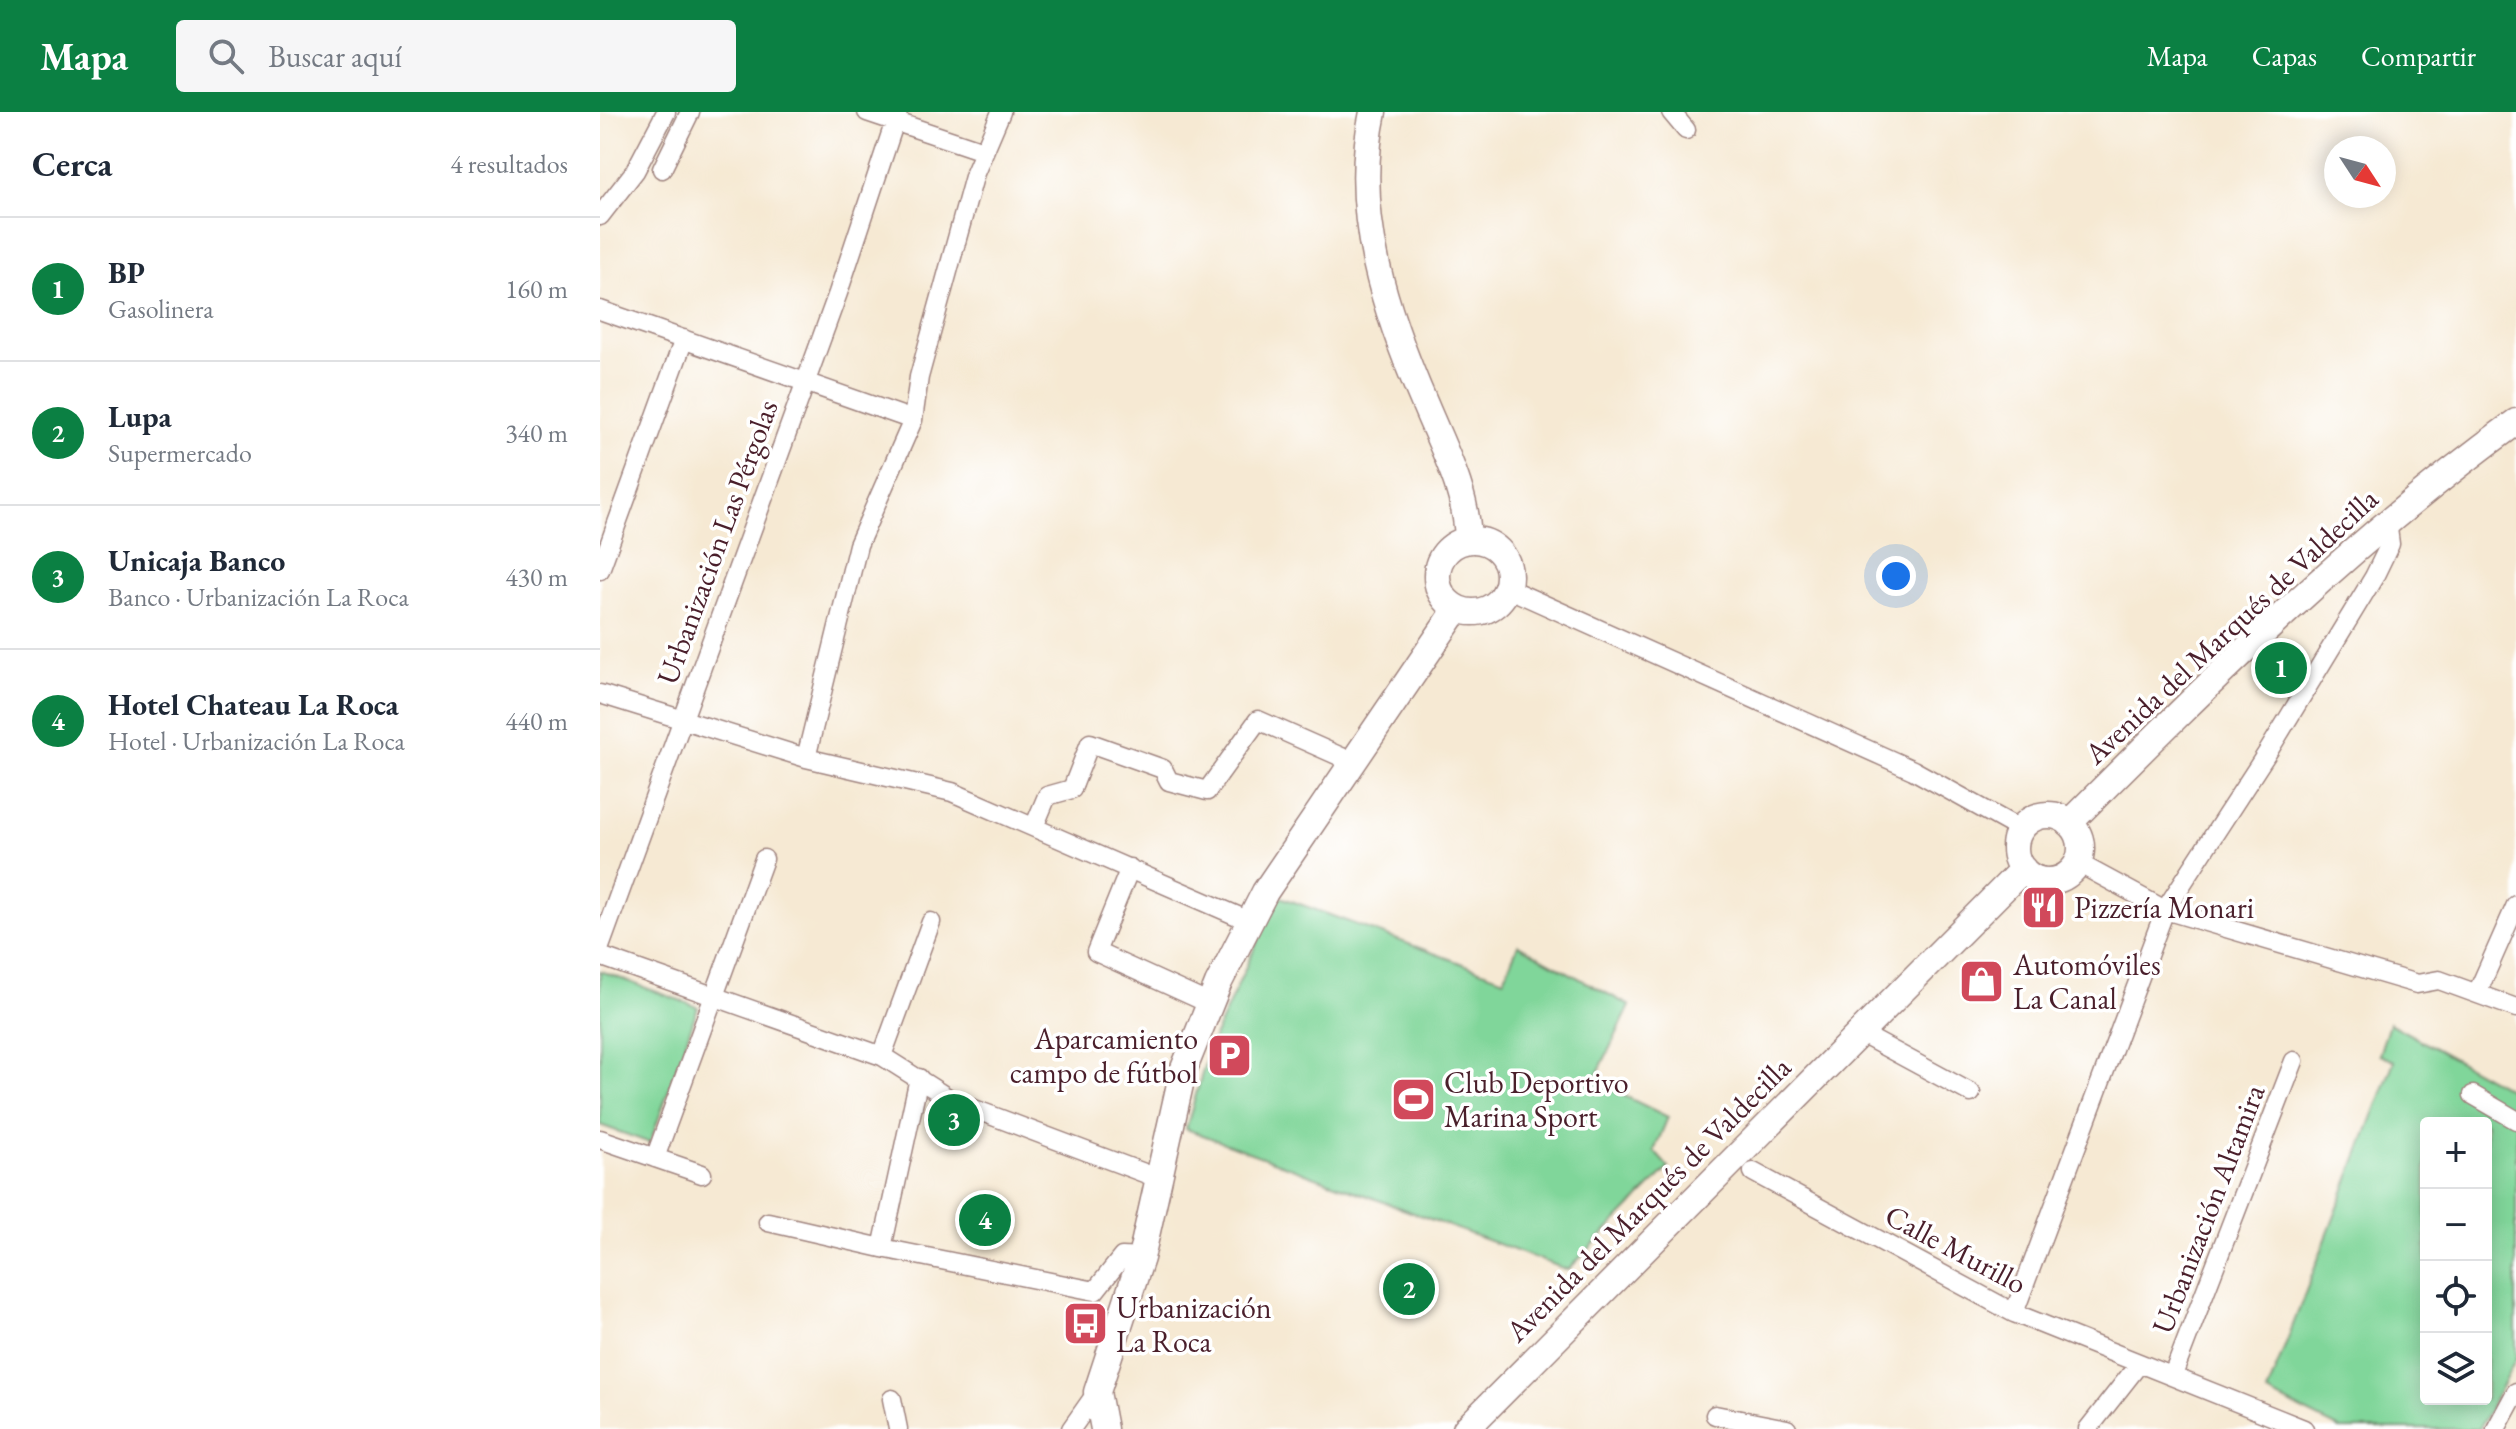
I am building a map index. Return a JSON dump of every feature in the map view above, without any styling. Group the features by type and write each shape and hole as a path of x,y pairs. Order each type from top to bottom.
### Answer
{"main road":[{"path":"1373,112 1367,153 1367,201 1376,264 1416,385 1458,485 1468,540"},
{"name":"Avenida del Marqués de Valdecilla","path":"2069,823 2239,653 2387,521 2516,422"},
{"path":"1468,540 1480,540 1501,553 1510,576 1507,588 1492,608 1481,612 1457,609 1440,593 1436,571 1447,550 1468,540"},
{"path":"1088,1424 1141,1258 1183,1071 1210,1004 1249,921 1291,852 1355,763 1457,609"},
{"path":"2038,817 2060,817 2069,823 2080,841 2078,863 2062,878 2052,881 2041,880 2023,869 2015,850 2021,830 2038,817"},
{"name":"Avenida del Marqués de Valdecilla","path":"1455,1429 1474,1420 2023,869"}],"street":[{"path":"600,216 635,171 666,112"},
{"path":"662,169 690,112"},
{"path":"867,112 897,117 983,151"},
{"path":"806,758 858,545 913,420 923,362 983,151 1001,112"},
{"path":"1671,112 1686,130"},
{"path":"805,384 897,117"},
{"name":"Urbanización Las Pérgolas","path":"600,310 913,420"},
{"path":"600,570 684,339"},
{"name":"Urbanización Las Pérgolas","path":"683,721 709,639 805,384"},
{"path":"2014,1313 2165,910 2269,750 2374,577 2390,544 2387,521"},
{"path":"1507,588 1913,770 2021,830"},
{"path":"600,694 806,758 952,792 1249,921"},
{"path":"1034,827 1047,796 1072,789 1090,743 1163,769 1169,781 1207,791 1258,720 1355,763"},
{"path":"600,947 683,721"},
{"path":"655,1158 764,859"},
{"path":"2078,863 2165,910 2417,984 2439,980 2478,991 2516,1008"},
{"path":"1130,868 1096,952 1210,1004"},
{"path":"2478,991 2516,905"},
{"path":"882,1056 931,922"},
{"path":"600,956 882,1056 953,1101 1160,1179"},
{"path":"1860,1033 1971,1093"},
{"name":"Urbanización Altamira","path":"2173,1375 2294,1061"},
{"path":"882,1248 919,1078"},
{"path":"2473,1095 2516,1120"},
{"path":"600,1139 702,1174"},
{"name":"Calle Murillo","path":"1753,1172 2014,1313 2304,1429"},
{"path":"768,1222 1095,1291 1122,1257 1141,1258"},
{"path":"2088,1429 2139,1364"},
{"path":"2496,1429 2516,1392"},
{"path":"892,1399 898,1429"},
{"path":"1715,1415 1787,1429"}],"green space":[{"name":"Club Deportivo Marina Sport","path":"1278,896 1504,979 1518,945 1630,1006 1594,1081 1668,1117 1654,1151 1669,1168 1568,1270 1186,1129 1210,1046"},
{"path":"600,971 698,1007 650,1143 600,1125"},
{"path":"2389,1023 2516,1093 2516,1359 2492,1404 2492,1117 2420,1117 2420,1405 2492,1405 2479,1429 2340,1429 2267,1393 2394,1061 2379,1055"}],"place":[{"name":"BP","path":"2281,668"},
{"name":"Pizzería Monari","path":"2043,907"},
{"name":"Automóviles La Canal","path":"1982,981"},
{"name":"Aparcamiento campo de fútbol","path":"1229,1055"},
{"name":"Club Deportivo Marina Sport","path":"1413,1099"},
{"name":"Unicaja Banco","path":"954,1120"},
{"name":"Hotel Chateau La Roca","path":"985,1220"},
{"name":"Lupa","path":"1409,1289"},
{"name":"Urbanización La Roca","path":"1085,1324"}]}
